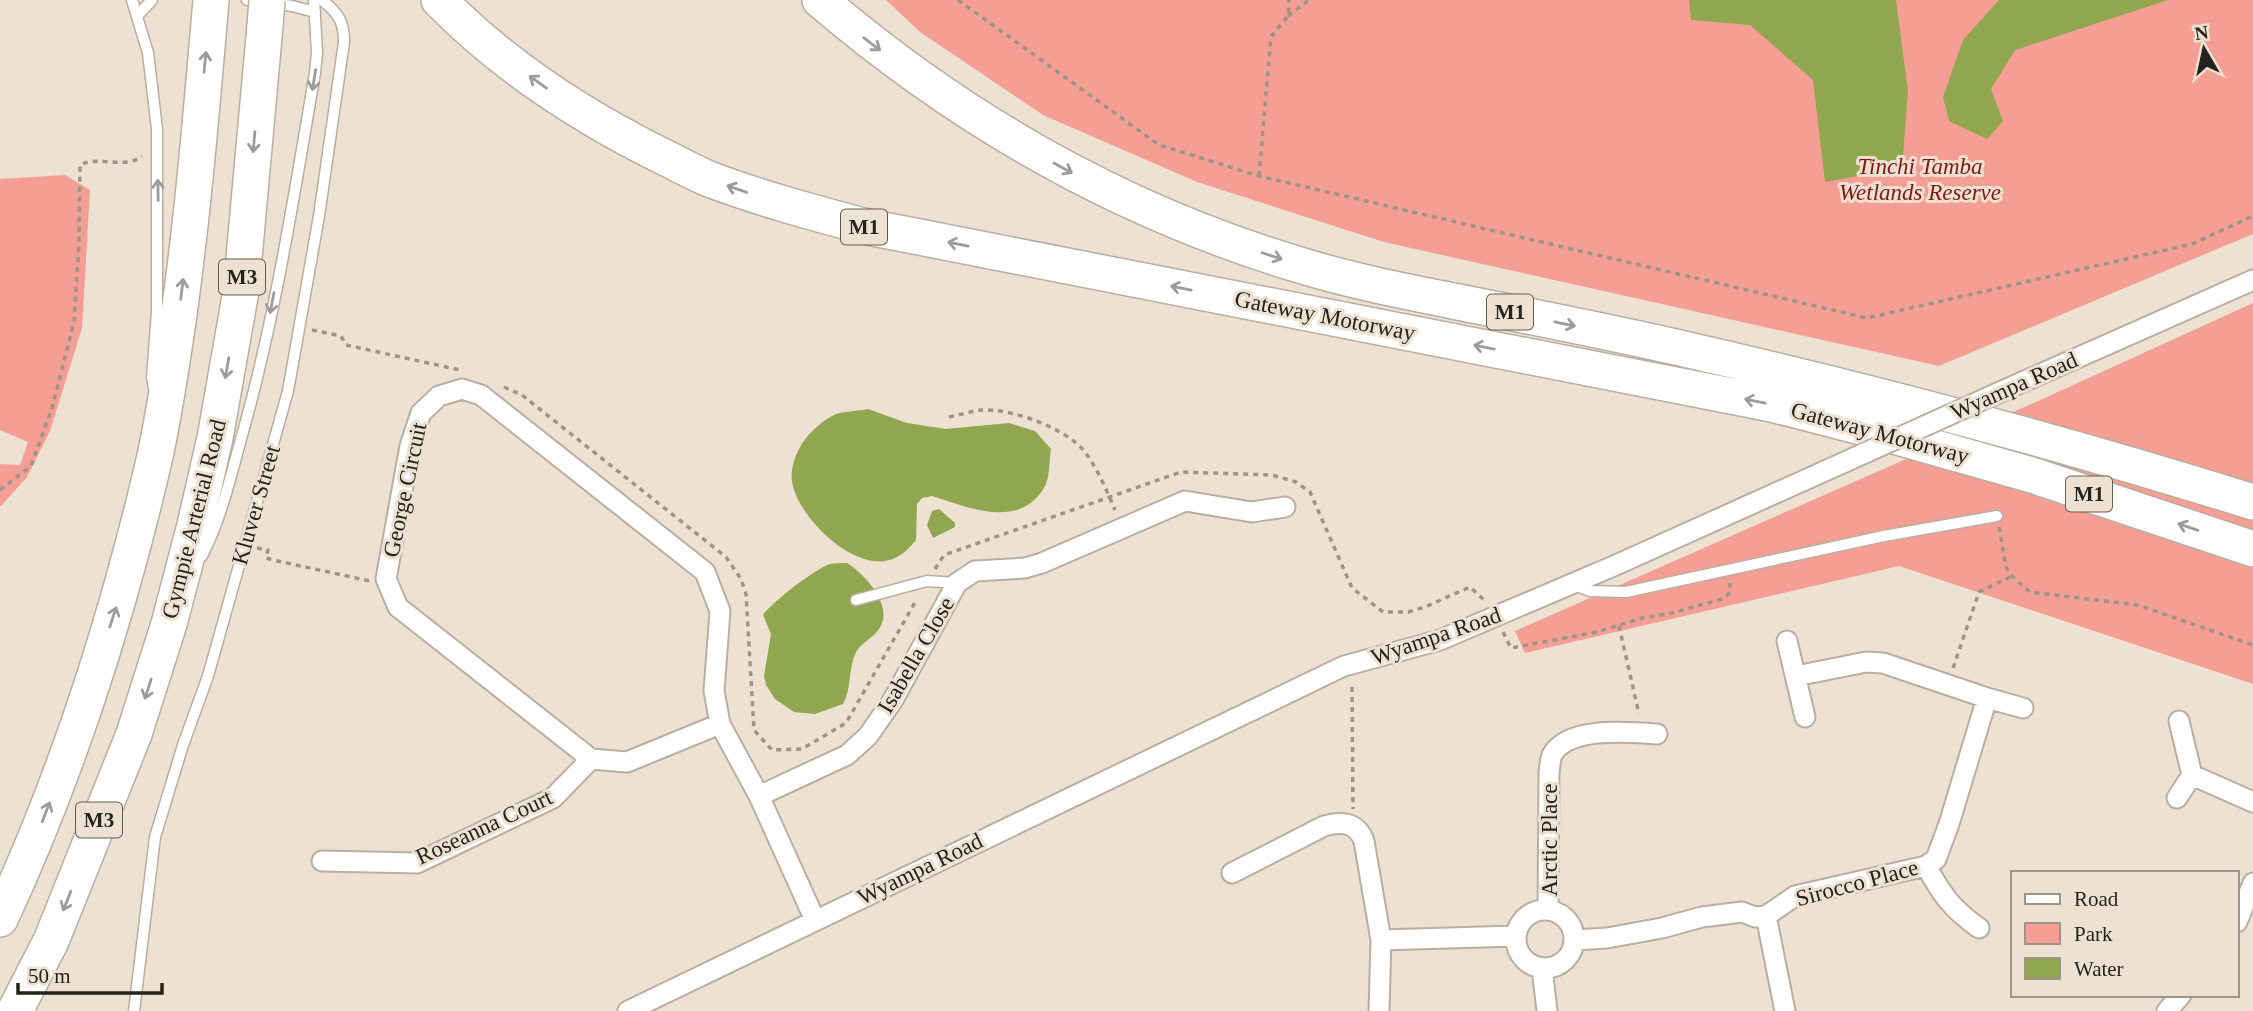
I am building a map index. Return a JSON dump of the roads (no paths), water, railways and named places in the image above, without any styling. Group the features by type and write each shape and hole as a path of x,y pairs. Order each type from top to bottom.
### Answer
{"highway":[{"name":"Gateway Motorway","path":"439,0 457,19 505,58 565,101 628,140 707,178 782,205 863,226 1772,404 2035,476 2253,549"},
{"name":"Gateway Motorway","path":"820,0 864,38 924,83 1034,152 1097,186 1178,223 1241,247 1366,283 1680,348 1906,401 2053,441 2253,502"},
{"name":"M3","path":"0,919 27,861 74,739 118,601 161,429 190,219 210,9"},
{"name":"Gympie Arterial Road","path":"15,1011 51,942 129,747 169,624 215,438 241,291 260,9"}],"street":[{"name":"Wyampa Road","path":"628,1011 1344,666 1440,640 1572,584 2253,280"},
{"name":"George Circuit","path":"591,759 398,607 386,579 410,446 421,413 439,396 462,389 481,395 705,572 720,611 714,691 720,724"},
{"name":"Isabella Close","path":"759,796 847,755 868,736 893,700 957,583 975,572 1025,568 1042,563 1185,501 1252,512 1285,507"},
{"path":"1787,641 1805,717"},
{"path":"1796,676 1866,662 1883,663 2023,708"},
{"name":"Sirocco Place","path":"1575,940 1608,938 1732,913 1766,916 1795,896 1926,866 1936,859 1949,824 1987,698"},
{"path":"2177,798 2192,775 2179,721"},
{"path":"591,759 626,762 720,724 759,796 815,919"},
{"name":"Arctic Place","path":"1548,910 1549,772 1552,756 1565,742 1579,736 1595,733 1650,734"},
{"name":"Roseanna Court","path":"322,861 416,863 553,798 591,759"},
{"path":"2192,775 2253,802"},
{"path":"1232,873 1324,826 1338,822 1352,825 1362,833 1381,940 1379,1011"},
{"path":"1926,866 1950,905 1979,928"},
{"path":"2239,917 2253,883"},
{"path":"1548,910 1568,919 1575,940 1566,961 1556,967 1542,968 1533,966 1524,959 1517,948 1516,936 1519,925 1527,916 1536,911 1548,910"},
{"path":"1766,916 1785,1011"},
{"path":"1381,940 1516,936"},
{"path":"1542,968 1547,1011"},
{"path":"2167,1011 2179,997"}],"lane":[{"path":"132,0 148,53 157,129 157,312 152,378 161,429"},
{"path":"137,16 152,0"},
{"path":"198,565 215,529 250,407 269,324 315,73 317,53 314,0"},
{"name":"Kluver Street","path":"134,1011 155,838 183,745 208,676 288,391 321,203 344,42 342,21 338,13 322,0"},
{"path":"260,9 292,6 315,12"},
{"path":"1572,584 1590,591 1626,592 1884,536 1997,516"},
{"path":"169,624 192,576"},
{"path":"856,600 927,581 957,583"}],"water":[{"path":"1689,0 1896,0 1908,92 1902,168 1825,182 1813,80 1750,25 1691,20"},
{"path":"1999,0 2168,0 2015,50 1991,89 2003,121 1987,139 1949,121 1943,97 1963,40"},
{"path":"868,409 907,423 946,429 1009,423 1035,431 1051,449 1047,482 1034,500 1022,508 1008,512 977,510 932,496 922,498 917,504 916,540 909,548 895,558 880,561 864,559 847,551 817,527 797,496 792,477 798,451 818,426 836,414"},
{"path":"939,509 955,523 955,527 933,538 927,525 932,511"},
{"path":"847,563 862,575 876,592 881,601 883,620 879,629 856,652 843,704 815,714 794,712 775,699 766,685 764,676 771,634 763,615 784,594 814,572 830,564"}],"park label":[{"name":"Tinchi Tamba Wetlands Reserve","path":"1920,179"}]}
